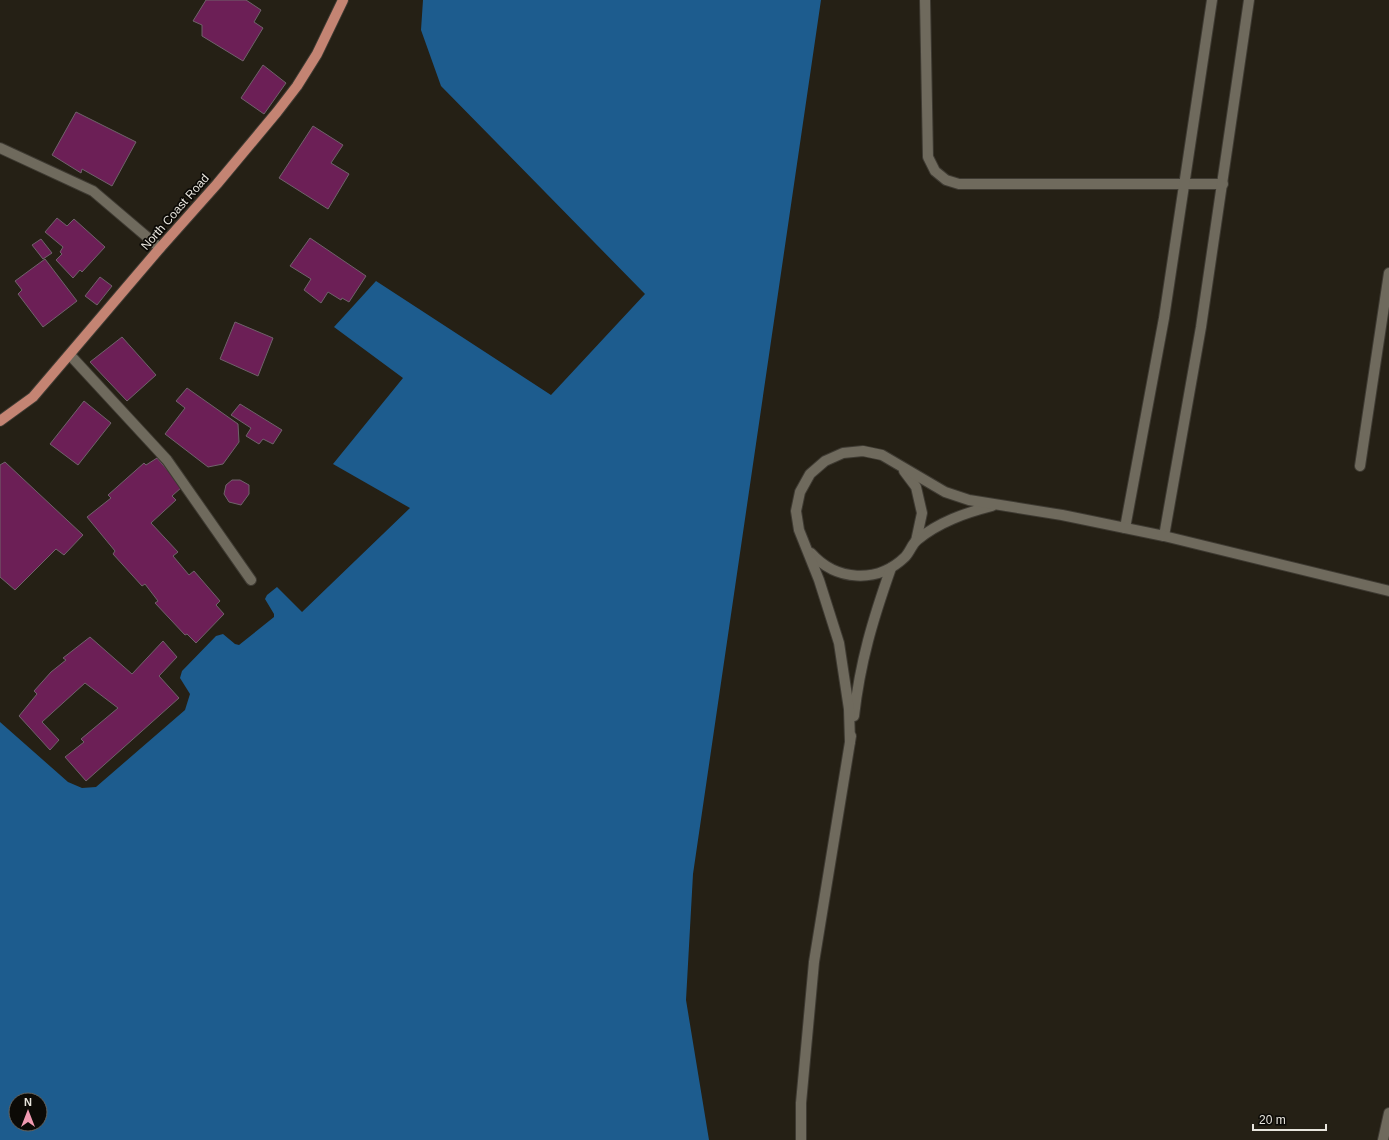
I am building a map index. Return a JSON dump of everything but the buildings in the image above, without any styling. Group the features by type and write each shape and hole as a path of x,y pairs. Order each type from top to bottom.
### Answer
{"main road":[{"name":"North Coast Road","path":"0,421 33,397 160,248 217,184 297,86 317,54 343,0"}],"street":[{"path":"925,0 928,157 935,171 946,180 959,184 1223,184"},
{"path":"1125,528 1164,318 1212,0"},
{"path":"1164,536 1201,327 1249,0"},
{"path":"0,148 93,191 160,248"},
{"path":"1360,466 1389,272"},
{"path":"70,355 167,460 251,580"},
{"path":"850,742 849,709 838,643 830,611 799,530 796,511 800,492 810,474 825,461 843,453 863,451 882,455 945,492 969,500 1062,515 1164,536 1389,591"},
{"path":"807,548 819,562 836,572 854,576 874,575 891,568 906,556 916,541 922,513 916,487 899,465"},
{"path":"916,541 947,521 967,513 995,505"},
{"path":"801,1140 801,1103 814,962 850,742 858,682 871,624 891,568"},
{"path":"1383,1140 1389,1113"}],"water":[{"path":"423,0 821,0 693,874 686,1000 709,1140 0,1140 0,722 68,782 82,788 96,787 185,710 190,694 180,678 182,671 216,636 223,634 235,644 239,645 274,617 274,614 265,599 267,595 277,587 302,612 410,508 333,464 403,378 334,327 376,281 551,395 645,294 441,86 421,30"}]}
